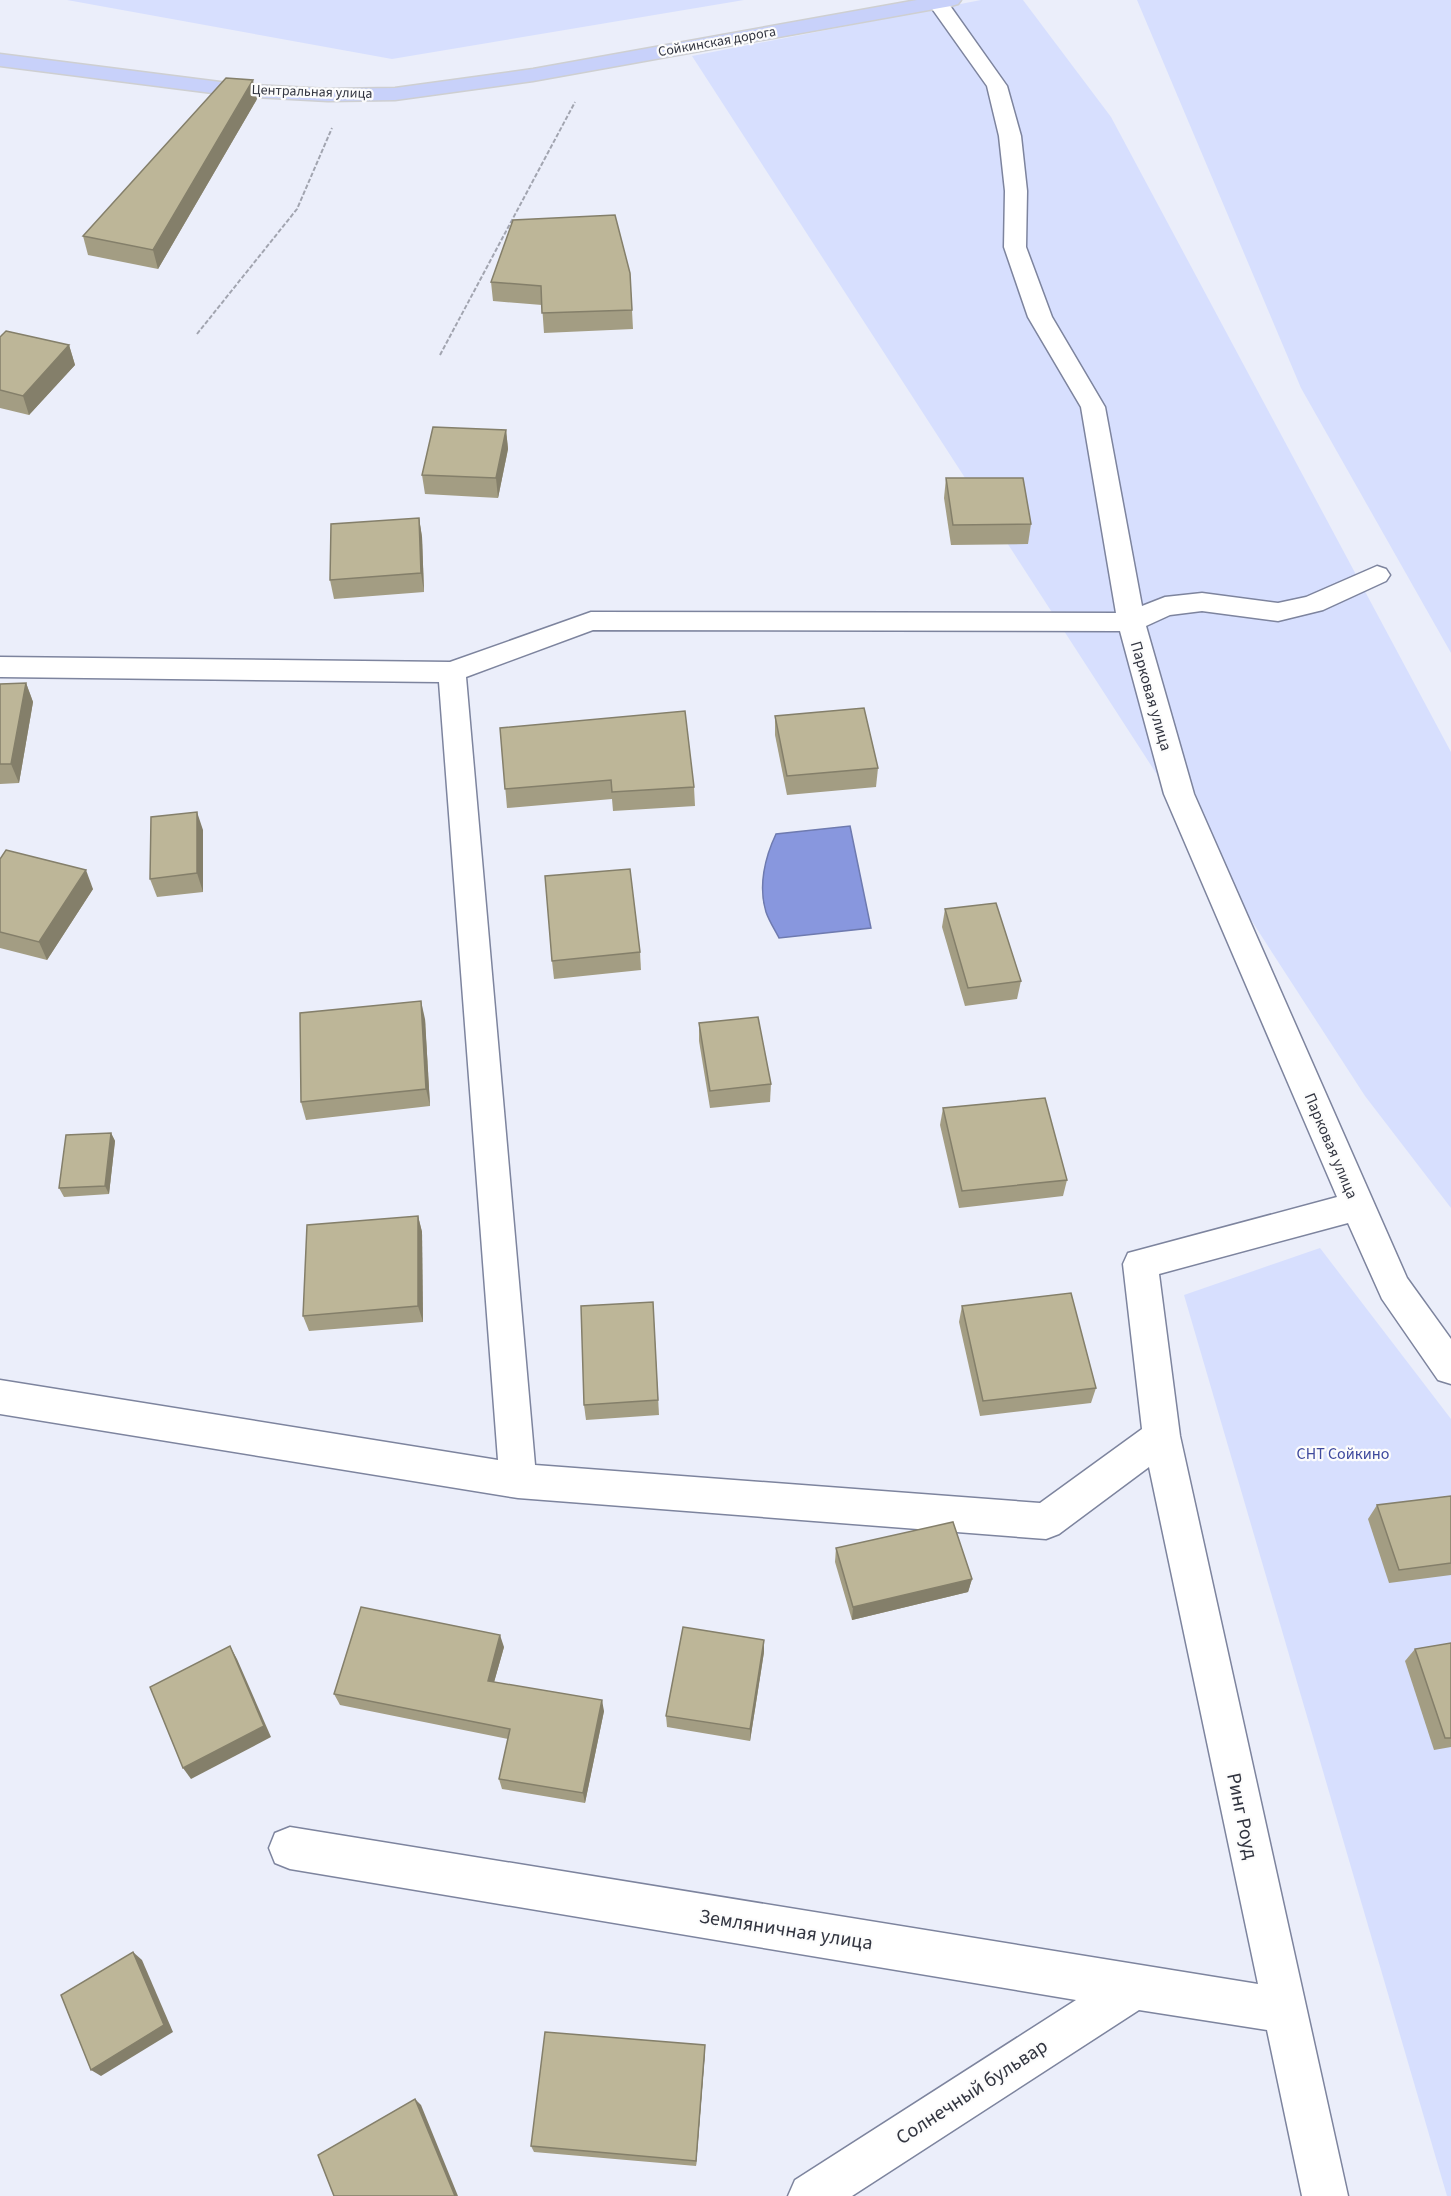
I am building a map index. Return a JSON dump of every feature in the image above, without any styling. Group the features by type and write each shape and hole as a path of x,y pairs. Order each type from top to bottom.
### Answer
{"main road":[{"name":"Сойкинская дорога","path":"482,83 944,1"},
{"name":"Центральная улица","path":"0,60 236,90 328,95 395,94 482,83"}],"street":[{"name":"Парковая улица","path":"944,1 997,86 1010,136 1016,191 1015,247 1040,317 1093,407 1131,622 1179,794 1394,1288 1451,1368"},
{"path":"0,667 452,672 591,621 1131,622 1165,606 1202,602 1278,612 1313,604 1377,575"},
{"path":"452,672 518,1481"},
{"name":"Ринг Роуд","path":"1325,2196 1283,2010 1161,1436 1140,1264 1357,1206"},
{"path":"0,1398 518,1481 1046,1521 1161,1436"},
{"name":"Земляничная улица","path":"290,1848 1134,1988 1283,2010"},
{"name":"Солнечный бульвар","path":"811,2196 1134,1988"}],"path":[{"path":"440,355 595,64"},
{"path":"197,334 297,209 333,125 328,95"}],"green space":[{"path":"67,0 744,0 392,59"},
{"path":"981,0 1023,0 1111,117 1451,752 1451,1208 1365,1096 692,56"},
{"path":"1137,0 1451,0 1451,653 1301,388"},
{"name":"СНТ Сойкино","path":"1320,1248 1451,1419 1451,2196 1447,2196 1184,1295"}],"water":[{"path":"850,826 871,928 779,938 766,912 763,892 766,862 776,834"}],"building":[{"path":"226,78 253,80 153,250 83,236"},
{"path":"615,215 630,273 632,310 542,313 541,286 491,282 513,220"},
{"path":"6,331 69,345 23,396 0,390 0,337"},
{"path":"433,427 506,430 496,478 422,475"},
{"path":"946,478 1023,478 1031,524 953,525"},
{"path":"419,518 421,573 330,580 331,524"},
{"path":"26,683 11,764 0,764 0,684"},
{"path":"864,708 878,768 787,776 775,716"},
{"path":"685,711 694,787 612,792 611,780 505,789 500,728"},
{"path":"197,812 197,873 150,879 151,817"},
{"path":"6,850 86,870 39,942 0,932 0,859"},
{"path":"630,869 640,952 552,961 545,876"},
{"path":"996,903 1021,981 968,988 945,909"},
{"path":"421,1001 426,1089 301,1102 300,1013"},
{"path":"758,1017 771,1084 710,1091 699,1023"},
{"path":"1045,1098 1067,1180 962,1191 943,1108"},
{"path":"111,1133 105,1186 59,1188 66,1135"},
{"path":"418,1216 418,1306 303,1316 307,1225"},
{"path":"1071,1293 1096,1388 983,1401 962,1306"},
{"path":"653,1302 658,1400 584,1405 581,1306"},
{"path":"1451,1496 1451,1563 1399,1570 1377,1505"},
{"path":"953,1522 972,1579 853,1607 836,1548"},
{"path":"361,1607 500,1635 488,1681 602,1700 583,1793 499,1779 510,1729 334,1694"},
{"path":"683,1627 764,1640 750,1729 666,1716"},
{"path":"1451,1643 1451,1738 1445,1738 1415,1649"},
{"path":"230,1646 264,1726 183,1768 150,1687"},
{"path":"133,1952 164,2025 91,2070 61,1995"},
{"path":"545,2032 705,2045 696,2161 531,2146"},
{"path":"415,2099 455,2196 334,2196 318,2155"}]}
